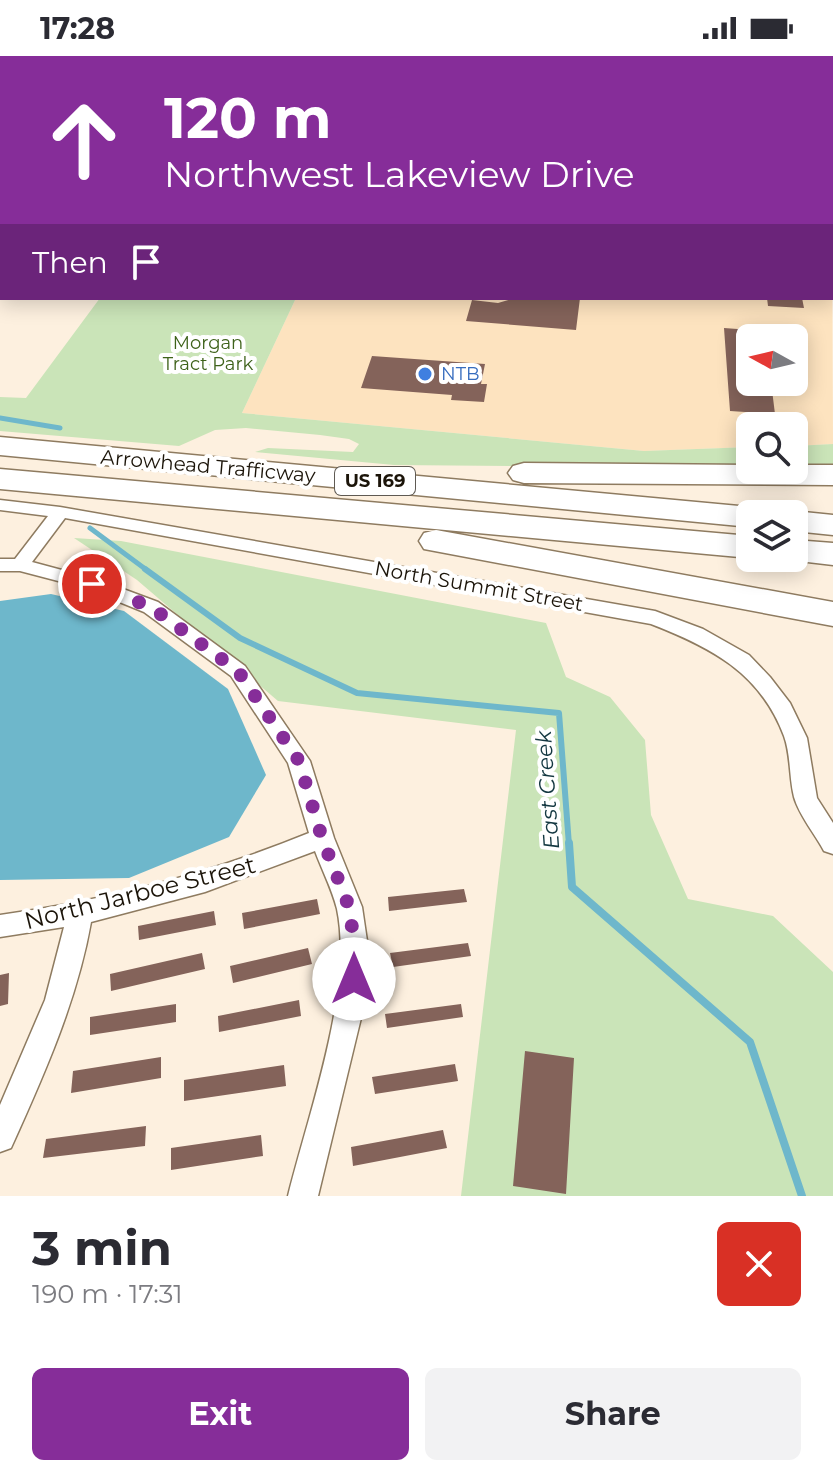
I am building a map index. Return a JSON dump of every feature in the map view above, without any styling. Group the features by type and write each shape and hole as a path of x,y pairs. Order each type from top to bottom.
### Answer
{"highway":[{"name":"Arrowhead Trafficway","path":"0,446 736,516"},
{"path":"345,478 458,472 833,475"},
{"name":"Arrowhead Trafficway","path":"0,479 736,546"},
{"path":"253,503 464,547 833,614"},
{"path":"808,522 833,525"},
{"path":"808,552 833,554"}],"street":[{"name":"North Summit Street","path":"0,505 60,512 655,618 696,634 742,660 782,709 796,738 806,799 833,844"},
{"path":"10,565 60,512"},
{"path":"10,565 92,584 151,607 238,671 299,761 322,838 349,907 354,941 354,979 347,1018 303,1196"},
{"name":"North Jarboe Street","path":"0,926 80,913 264,863 322,838"},
{"path":"0,1137 61,993 76,943 80,913"}],"shaded area":[{"path":"295,300 832,300 833,444 808,445 808,412 736,412 736,448 644,451 242,413"}],"green space":[{"name":"Morgan Tract Park","path":"99,300 295,300 242,413 644,451 736,448 736,468 394,465 255,452 268,448 353,452 359,444 349,439 246,428 215,430 179,446 0,431 0,397 26,398"},
{"path":"833,444 833,468 808,468 808,445"},
{"path":"74,538 121,541 546,623 566,677 610,697 645,740 651,815 688,899 773,916 833,972 833,1196 461,1196 516,730 278,701 137,580"}],"water":[{"path":"51,594 124,611 228,689 266,775 229,837 129,878 0,880 0,601"}],"building":[{"path":"472,300 498,303 508,300 580,300 576,330 466,321"},
{"path":"767,300 802,300 804,308 768,306"},
{"path":"724,328 736,329 736,396 773,396 775,412 730,411"},
{"name":"NTB","path":"372,356 485,364 481,384 487,384 484,402 451,400 452,395 361,388"},
{"path":"464,889 467,902 389,911 388,897"},
{"path":"317,899 320,914 244,929 242,913"},
{"path":"214,911 216,925 139,940 138,926"},
{"path":"468,943 471,956 393,967 390,953"},
{"path":"308,948 312,964 233,983 230,966"},
{"path":"202,953 205,969 111,991 110,974"},
{"path":"9,973 8,1004 0,1006 0,975"},
{"path":"299,1000 301,1016 219,1032 218,1016"},
{"path":"176,1004 176,1022 90,1035 90,1017"},
{"path":"461,1004 463,1017 387,1028 385,1014"},
{"path":"525,1051 574,1058 566,1194 513,1186"},
{"path":"161,1057 161,1078 71,1093 73,1071"},
{"path":"455,1064 458,1081 375,1094 372,1077"},
{"path":"284,1065 286,1086 184,1101 184,1080"},
{"path":"146,1126 145,1146 43,1158 46,1139"},
{"path":"443,1130 447,1148 353,1166 351,1147"},
{"path":"261,1135 263,1156 171,1170 171,1148"}],"waterway":[{"name":"East Creek","path":"0,418 60,428"},
{"name":"East Creek","path":"90,528 148,571"},
{"name":"East Creek","path":"145,569 240,638 357,693 559,713 569,845"},
{"name":"East Creek","path":"569,843 572,887 750,1042 802,1196"}],"place":[{"name":"NTB","path":"425,374"}],"route":[{"path":"92,584 151,607 238,671 299,761 322,838 349,907 354,941 354,979"}]}
